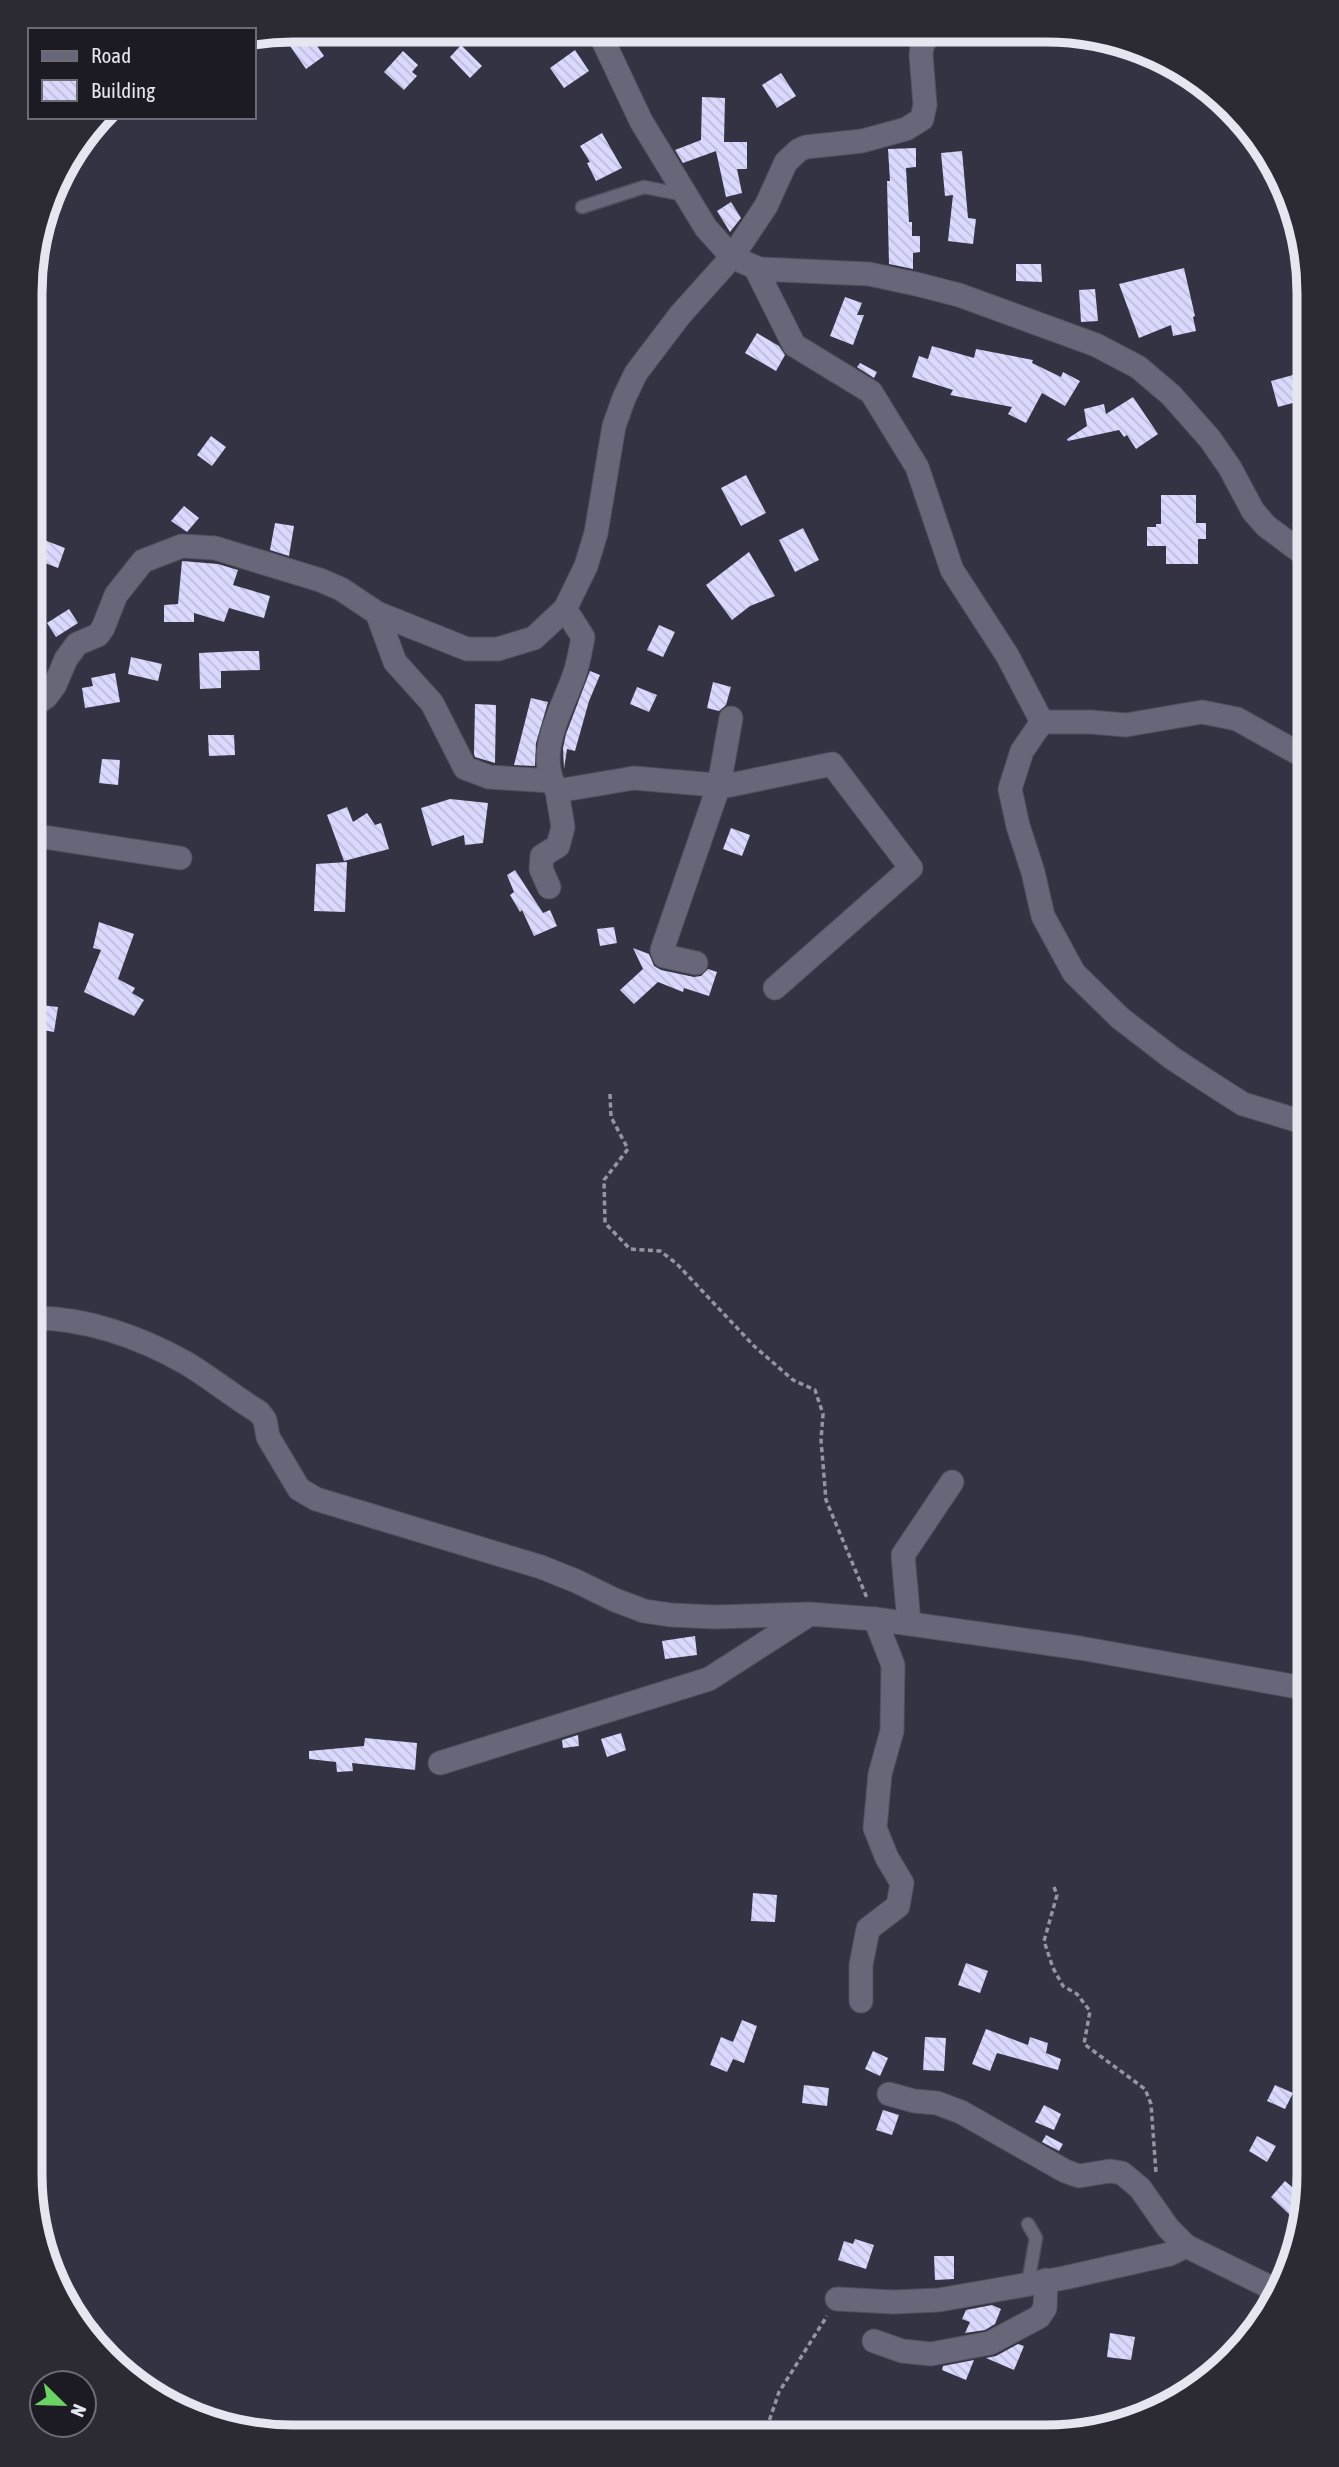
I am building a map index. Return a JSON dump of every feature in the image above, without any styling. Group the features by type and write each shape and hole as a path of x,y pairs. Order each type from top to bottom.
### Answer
{"street":[{"path":"603,42 641,121 706,228 732,257 755,267 794,272 869,274 916,284 959,295 1096,345 1138,367 1171,395 1210,439 1230,468 1253,511 1266,526 1297,549"},
{"path":"42,700 55,685 66,659 77,644 98,635 116,594 143,561 182,546 215,548 320,580 341,589 377,613 467,649 498,649 534,638 565,610 586,566 596,533 614,426 636,373 680,315 732,257 766,206 781,170 799,150 862,141 906,129 922,119 926,105 921,55 924,42"},
{"path":"755,267 794,345 871,391 917,467 953,570 1007,655 1042,722"},
{"path":"549,887 541,870 542,856 558,846 563,827 547,758 583,637 565,610"},
{"path":"377,613 395,662 432,703 465,768 489,777 554,786 634,778 726,786 832,764 911,867 775,988"},
{"path":"1042,722 1126,725 1202,712 1237,719 1297,752"},
{"path":"696,963 664,956 662,950 719,785 731,718"},
{"path":"1042,722 1022,751 1010,789 1043,916 1074,973 1120,1018 1172,1058 1243,1104 1297,1120"},
{"path":"42,837 180,858"},
{"path":"42,1318 115,1331 154,1346 188,1364 258,1412 265,1420 268,1437 299,1489 316,1499 541,1567 644,1611 715,1617 809,1614 875,1619 1080,1648 1297,1687"},
{"path":"909,1623 903,1555 952,1482"},
{"path":"440,1763 709,1679 809,1614"},
{"path":"862,2001 861,1965 868,1929 898,1906 902,1883 887,1858 875,1828 880,1774 892,1731 893,1665 875,1619"},
{"path":"889,2094 914,2101 937,2103 961,2112 1065,2171 1079,2176 1110,2171 1122,2173 1140,2189 1168,2228 1186,2246 1270,2287"},
{"path":"837,2300 939,2300 1171,2254 1186,2246"},
{"path":"874,2341 902,2351 931,2354 990,2343 1039,2317 1045,2308 1037,2282"}],"lane":[{"path":"582,207 644,187 686,195"},
{"path":"1028,2224 1036,2238 1037,2282"}],"path":[{"path":"610,1094 611,1118 628,1149 604,1180 605,1223 630,1249 660,1251 676,1263 754,1346 793,1380 816,1390 823,1413 821,1440 827,1500 875,1619"},
{"path":"1054,1887 1057,1895 1044,1941 1053,1968 1063,1986 1077,1994 1090,2011 1084,2044 1146,2089 1151,2104 1156,2150 1156,2192 1153,2207"},
{"path":"768,2425 779,2392 837,2300"}],"building":[{"path":"296,42 314,42 324,56 306,69 290,46"},
{"path":"461,45 482,66 470,78 450,57"},
{"path":"575,50 589,71 564,88 550,68"},
{"path":"403,51 418,65 412,72 417,76 404,90 384,72"},
{"path":"781,73 796,96 777,108 762,85"},
{"path":"702,97 725,98 724,142 747,142 747,169 737,169 742,193 726,197 716,151 683,163 675,150 701,140"},
{"path":"602,133 622,168 596,181 587,163 590,162 580,146"},
{"path":"916,148 916,167 906,168 909,222 912,222 912,236 920,236 920,252 913,253 913,269 889,264 887,181 890,181 888,149"},
{"path":"962,151 968,218 976,219 973,244 948,241 953,195 945,196 941,153"},
{"path":"731,202 741,218 730,232 717,211"},
{"path":"1016,264 1041,264 1042,282 1016,281"},
{"path":"1184,268 1196,331 1173,336 1171,325 1139,338 1119,284"},
{"path":"1095,289 1098,321 1081,322 1079,290"},
{"path":"845,297 862,303 857,315 864,315 853,345 830,336"},
{"path":"757,333 779,346 785,355 776,371 745,353"},
{"path":"932,346 974,358 976,349 1033,360 1032,363 1061,377 1063,372 1080,381 1065,406 1042,393 1026,423 1008,414 1012,407 950,395 953,390 912,377 919,356 928,359"},
{"path":"860,363 877,372 874,378 857,367"},
{"path":"1293,375 1297,402 1278,407 1271,381"},
{"path":"1133,397 1158,434 1136,449 1127,435 1124,437 1119,430 1068,441 1067,439 1087,426 1084,409 1104,404 1106,414"},
{"path":"211,436 226,447 212,466 197,455"},
{"path":"746,475 766,513 741,526 721,488"},
{"path":"1161,495 1196,495 1196,523 1206,523 1206,539 1198,539 1198,564 1166,564 1166,546 1147,546 1147,527 1161,524"},
{"path":"184,506 199,518 187,532 171,521"},
{"path":"275,523 294,526 289,556 270,550"},
{"path":"803,528 819,560 795,572 779,540"},
{"path":"42,539 65,548 58,568 42,562"},
{"path":"749,552 775,596 750,606 732,620 706,585"},
{"path":"182,561 218,564 238,570 233,585 270,596 264,618 229,608 224,622 194,613 194,622 164,622 164,605 178,604"},
{"path":"69,609 78,623 56,637 47,623"},
{"path":"659,625 675,632 663,657 647,650"},
{"path":"259,651 260,670 221,671 221,688 200,689 199,653"},
{"path":"131,657 162,664 158,681 128,674"},
{"path":"590,671 600,675 589,701 575,751 567,749 564,769 563,748 566,734"},
{"path":"115,673 120,702 85,708 82,688 93,686 91,678"},
{"path":"713,682 731,687 726,705 719,711 707,708"},
{"path":"637,687 657,695 649,712 630,704"},
{"path":"531,698 548,702 536,743 535,766 514,765"},
{"path":"475,704 496,705 495,763 475,757"},
{"path":"208,735 234,735 235,755 209,756"},
{"path":"102,759 120,760 118,785 99,783"},
{"path":"450,799 488,803 483,843 465,845 464,835 432,846 421,808"},
{"path":"347,807 353,822 367,813 375,825 381,823 389,849 344,861 327,815"},
{"path":"731,828 750,835 742,856 723,849"},
{"path":"347,862 345,912 314,911 316,864"},
{"path":"515,870 543,913 550,910 557,926 534,936 522,910 520,912 510,895 514,892 507,875"},
{"path":"99,922 134,934 118,979 135,988 132,993 144,1000 134,1016 84,992 101,950 93,948"},
{"path":"614,927 617,943 600,946 597,929"},
{"path":"633,948 649,954 654,966 661,970 694,977 701,976 708,969 717,972 709,996 684,988 683,992 658,982 634,1004 620,990 643,969"},
{"path":"42,1005 58,1007 54,1032 42,1030"},
{"path":"695,1636 697,1655 665,1659 662,1641"},
{"path":"621,1733 626,1750 607,1757 601,1739"},
{"path":"578,1735 579,1746 563,1748 562,1740"},
{"path":"365,1738 417,1743 415,1770 352,1763 353,1771 337,1772 336,1762 309,1759 309,1751 364,1746"},
{"path":"753,1893 777,1895 775,1922 751,1921"},
{"path":"966,1963 988,1971 980,1993 958,1985"},
{"path":"742,2020 757,2026 744,2063 733,2059 727,2072 710,2065 721,2037 733,2042"},
{"path":"986,2029 1028,2045 1030,2037 1048,2043 1046,2053 1061,2059 1058,2070 997,2053 990,2071 972,2064"},
{"path":"925,2037 946,2038 944,2071 923,2070"},
{"path":"873,2051 888,2058 880,2076 865,2069"},
{"path":"804,2085 829,2088 827,2106 802,2103"},
{"path":"1275,2085 1293,2093 1285,2109 1267,2101"},
{"path":"1044,2105 1061,2114 1054,2130 1035,2122"},
{"path":"883,2110 899,2115 892,2135 876,2130"},
{"path":"1046,2135 1063,2144 1059,2151 1042,2142"},
{"path":"1257,2136 1276,2146 1267,2162 1249,2151"},
{"path":"1285,2181 1296,2190 1294,2210 1290,2215 1271,2197"},
{"path":"855,2239 874,2245 866,2269 838,2260 844,2241 853,2244"},
{"path":"934,2256 954,2256 954,2279 935,2280"},
{"path":"992,2305 1001,2309 995,2324 985,2330 965,2333 970,2322 962,2319 966,2310"},
{"path":"1110,2333 1135,2337 1131,2360 1107,2357"},
{"path":"1018,2344 1024,2346 1014,2370 986,2358 996,2356"},
{"path":"974,2360 966,2380 942,2370 943,2366"}]}
